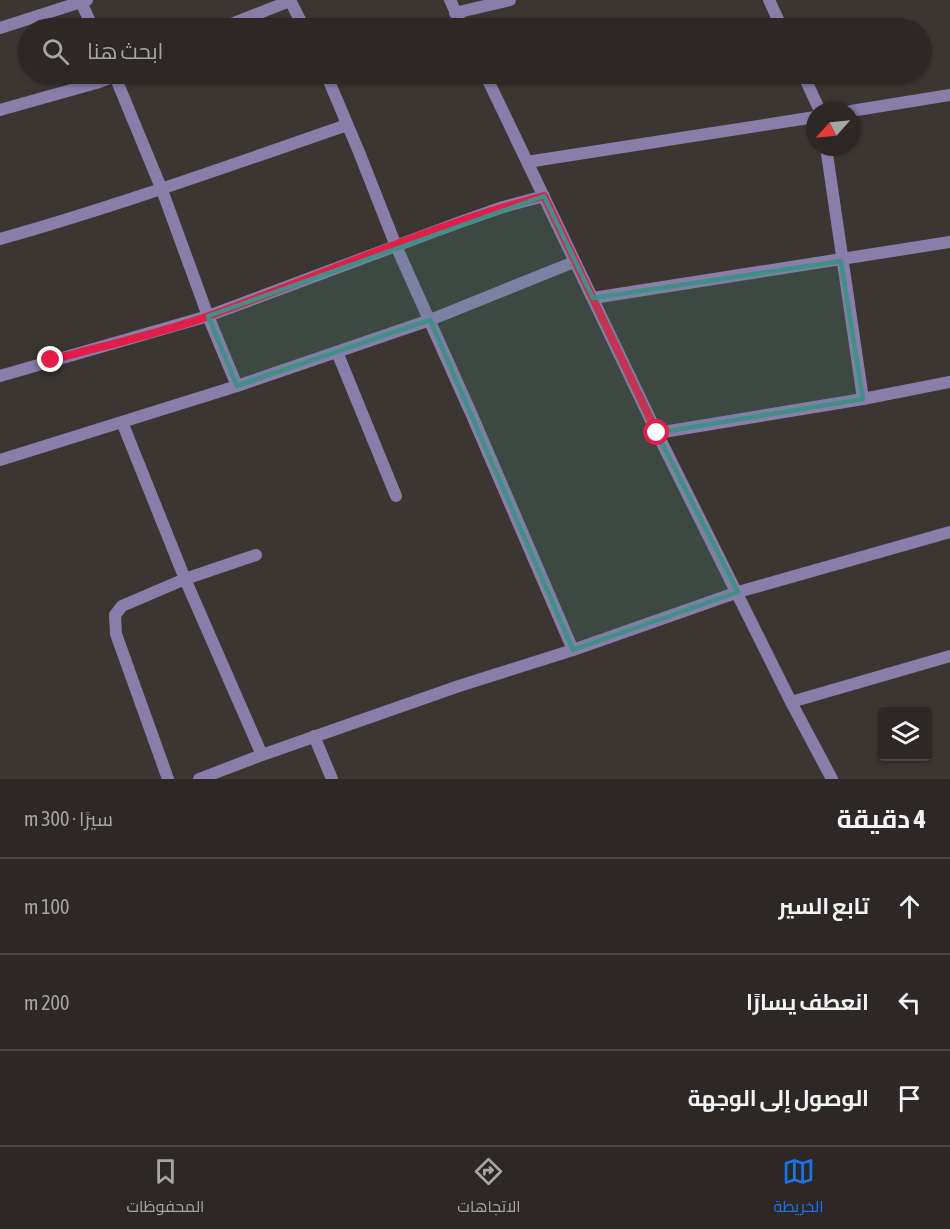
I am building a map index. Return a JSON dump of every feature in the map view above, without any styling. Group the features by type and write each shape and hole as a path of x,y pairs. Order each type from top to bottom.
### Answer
{"street":[{"path":"450,0 458,18"},
{"path":"455,13 510,0"},
{"path":"769,0 777,18"},
{"path":"31,18 84,1 90,18"},
{"path":"247,18 290,1 299,18"},
{"path":"0,28 18,22"},
{"path":"0,111 93,84"},
{"path":"118,84 162,190 208,316 237,386"},
{"path":"330,84 396,246 573,650"},
{"path":"489,84 657,433 791,702 832,779"},
{"path":"808,84 816,102"},
{"path":"860,110 950,95"},
{"path":"528,162 806,118"},
{"path":"0,239 79,217 162,190 347,125"},
{"path":"827,156 863,399"},
{"path":"0,376 208,316 502,207 544,196"},
{"path":"593,298 842,261 950,242"},
{"path":"0,460 237,386 430,320 574,262"},
{"path":"337,352 396,496"},
{"path":"657,433 863,399 950,382"},
{"path":"122,422 185,579 262,755"},
{"path":"199,779 314,736 573,650 738,592 950,532"},
{"path":"168,779 114,624 115,615 122,606 185,579 256,555"},
{"path":"791,702 950,656"},
{"path":"314,736 332,779"}],"highlighted area":[{"path":"544,196 593,298 841,261 863,399 657,433 738,592 573,650 430,320 237,386 208,316"}],"route":[{"path":"51,360 208,316 459,222 544,196 657,433"}]}
